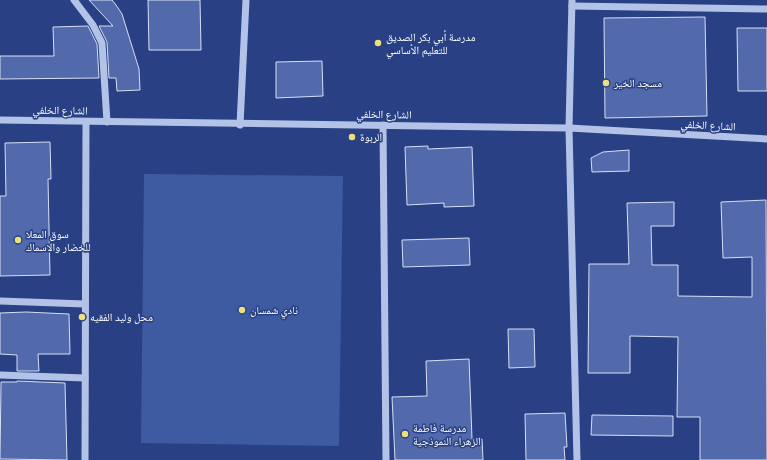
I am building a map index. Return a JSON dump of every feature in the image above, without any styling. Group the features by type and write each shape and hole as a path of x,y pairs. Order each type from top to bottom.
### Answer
{"street":[{"path":"74,0 93,25 102,43 107,122"},
{"path":"240,124 246,0"},
{"path":"577,460 569,128 572,3 767,9"},
{"name":"الشارع الخلفي","path":"0,120 569,128 767,139"},
{"path":"85,460 86,122"},
{"path":"383,125 386,460"},
{"path":"0,301 85,304"},
{"path":"0,375 85,378"}],"shaded area":[{"name":"نادي شمسان","path":"144,174 343,176 339,446 141,443"}],"building":[{"path":"89,0 112,0 122,14 139,69 140,90 117,91 116,78 109,78 107,42 99,26 113,26"},
{"path":"148,0 200,0 201,50 149,50"},
{"path":"705,17 707,116 605,118 604,18"},
{"path":"88,26 97,44 99,78 0,79 0,56 54,56 53,27"},
{"path":"737,28 767,28 767,91 738,91"},
{"path":"322,61 323,96 276,98 276,62"},
{"path":"50,142 51,179 48,179 50,275 0,276 0,196 6,196 5,143"},
{"path":"428,146 428,149 472,147 474,206 444,207 444,203 407,205 405,147"},
{"path":"629,150 629,171 592,172 591,158 603,152"},
{"path":"766,200 767,460 700,460 700,417 677,417 678,337 630,336 630,373 588,373 589,264 629,264 627,203 674,202 674,226 651,226 652,265 678,265 678,296 752,297 752,257 723,258 721,202"},
{"path":"469,238 470,265 403,267 402,240"},
{"path":"26,312 69,314 70,354 38,354 39,371 17,371 17,355 0,354 0,313"},
{"path":"508,329 534,329 535,367 509,368"},
{"path":"469,359 472,439 482,439 483,460 395,460 392,397 427,396 426,361"},
{"path":"17,381 65,383 67,460 0,459 1,382"},
{"path":"565,413 567,447 564,447 565,460 526,460 525,414"},
{"path":"592,415 673,416 673,436 591,435"}],"place":[{"name":"مدرسة أبي بكر الصديق للتعليم الأساسي","path":"378,43"},
{"name":"مسجد الخير","path":"606,83"},
{"name":"الربوة","path":"352,137"},
{"name":"سوق المعلا للخضار والاسماك","path":"18,240"},
{"name":"نادي شمسان","path":"242,310"},
{"name":"محل وليد الفقيه","path":"82,317"},
{"name":"مدرسة فاطمة الزهراء النموذجية","path":"405,434"}]}
